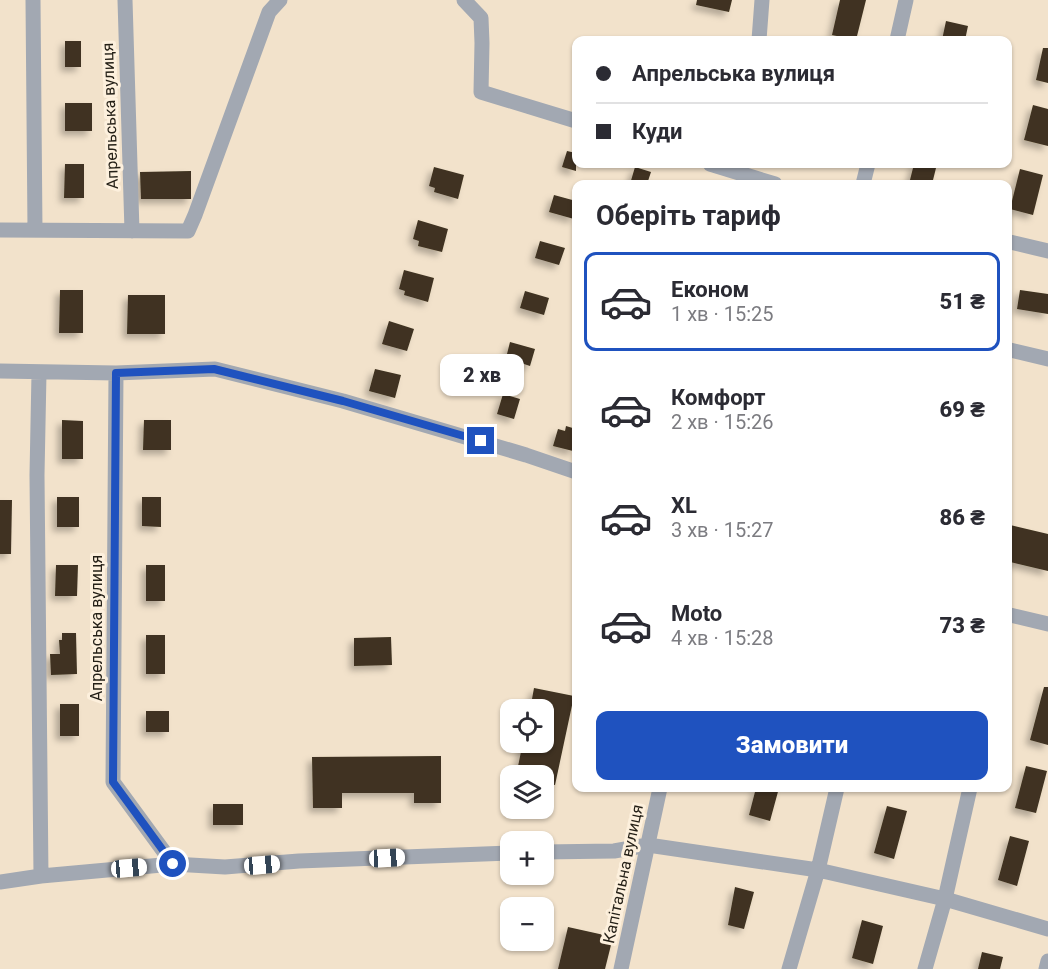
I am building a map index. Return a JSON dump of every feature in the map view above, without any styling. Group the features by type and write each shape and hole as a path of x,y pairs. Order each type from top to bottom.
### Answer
{"street":[{"path":"33,0 35,230"},
{"name":"Апрельська вулиця","path":"125,0 132,231"},
{"path":"0,230 188,231 264,6 280,0"},
{"path":"464,0 481,18 481,92 572,120"},
{"path":"759,36 762,0"},
{"path":"898,36 906,0"},
{"path":"736,168 765,180"},
{"path":"1012,242 1048,250"},
{"path":"1012,350 1048,359"},
{"path":"0,371 116,373 214,369 343,401 572,471"},
{"path":"39,373 37,487 41,876"},
{"name":"Апрельська вулиця","path":"116,373 113,782 173,864"},
{"path":"1012,619 1048,624"},
{"name":"Капітальна вулиця","path":"621,969 659,792"},
{"path":"789,969 818,870 836,792"},
{"path":"925,969 945,899 969,792"},
{"path":"554,852 614,851 648,845 818,870 945,899 1048,929"},
{"path":"0,882 173,864 225,867 299,861 500,853"},
{"path":"1046,969 1048,962"}],"building":[{"path":"697,0 732,0 729,12 696,5"},
{"path":"840,0 866,0 857,36 832,35"},
{"path":"946,21 968,26 966,36 943,36"},
{"path":"65,41 81,41 81,67 65,67"},
{"path":"1043,48 1048,48 1048,83 1036,80"},
{"path":"65,103 92,103 92,131 65,131"},
{"path":"1033,105 1048,109 1048,146 1024,140"},
{"path":"567,151 572,152 572,168 576,168 576,171 562,167"},
{"path":"65,164 84,164 84,198 64,198"},
{"path":"434,167 464,175 458,199 434,192 435,188 429,186"},
{"path":"635,168 651,172 648,180 631,180"},
{"path":"913,168 936,168 933,180 910,180"},
{"path":"1020,169 1043,175 1033,215 1012,210"},
{"path":"191,171 191,199 141,199 140,172"},
{"path":"554,195 572,200 572,218 549,212"},
{"path":"418,220 448,229 442,252 418,246 419,241 413,239"},
{"path":"540,241 565,248 559,265 535,258"},
{"path":"404,270 434,278 428,302 404,295 405,291 399,289"},
{"path":"60,290 83,290 83,333 59,333"},
{"path":"1020,290 1048,294 1048,314 1017,309"},
{"path":"525,291 549,298 544,315 520,308"},
{"path":"128,295 165,295 165,334 127,334"},
{"path":"389,321 414,329 407,351 382,344"},
{"path":"510,342 535,349 530,366 506,358"},
{"path":"375,369 401,375 395,398 369,391"},
{"path":"503,394 520,399 514,419 497,414"},
{"path":"62,420 83,421 83,459 62,459"},
{"path":"144,420 171,420 171,450 143,450"},
{"path":"566,426 572,428 572,451 553,446 558,429 565,431"},
{"path":"57,497 79,497 79,527 57,527"},
{"path":"142,497 161,497 161,527 142,526"},
{"path":"0,500 12,500 11,554 0,554"},
{"path":"1012,525 1048,534 1048,571 1012,562"},
{"path":"56,565 78,565 77,596 55,596"},
{"path":"146,565 165,565 165,601 146,601"},
{"path":"62,633 76,633 77,674 51,675 50,654 60,654 59,640 62,640"},
{"path":"146,635 165,635 165,674 146,674"},
{"path":"391,637 392,665 354,666 354,638"},
{"path":"1044,687 1048,687 1048,745 1030,740"},
{"path":"534,688 572,696 572,705 555,785 554,765 518,765 521,753 554,753 554,699 532,699"},
{"path":"60,704 79,704 79,736 60,736"},
{"path":"146,711 169,711 169,732 146,732"},
{"path":"441,756 441,803 414,803 414,793 342,793 342,808 313,808 312,757"},
{"path":"1026,766 1047,771 1036,813 1015,808"},
{"path":"755,792 778,792 770,821 749,815"},
{"path":"213,804 243,804 243,825 213,825"},
{"path":"887,806 907,811 894,859 874,853"},
{"path":"1010,836 1029,841 1017,886 998,880"},
{"path":"735,887 754,892 744,929 728,925"},
{"path":"862,920 883,926 873,964 852,958"},
{"path":"568,927 613,937 605,969 558,969"},
{"path":"982,952 1003,957 1000,969 978,969"}],"route":[{"path":"173,864 113,782 116,373 214,369 343,401 481,441"}]}
